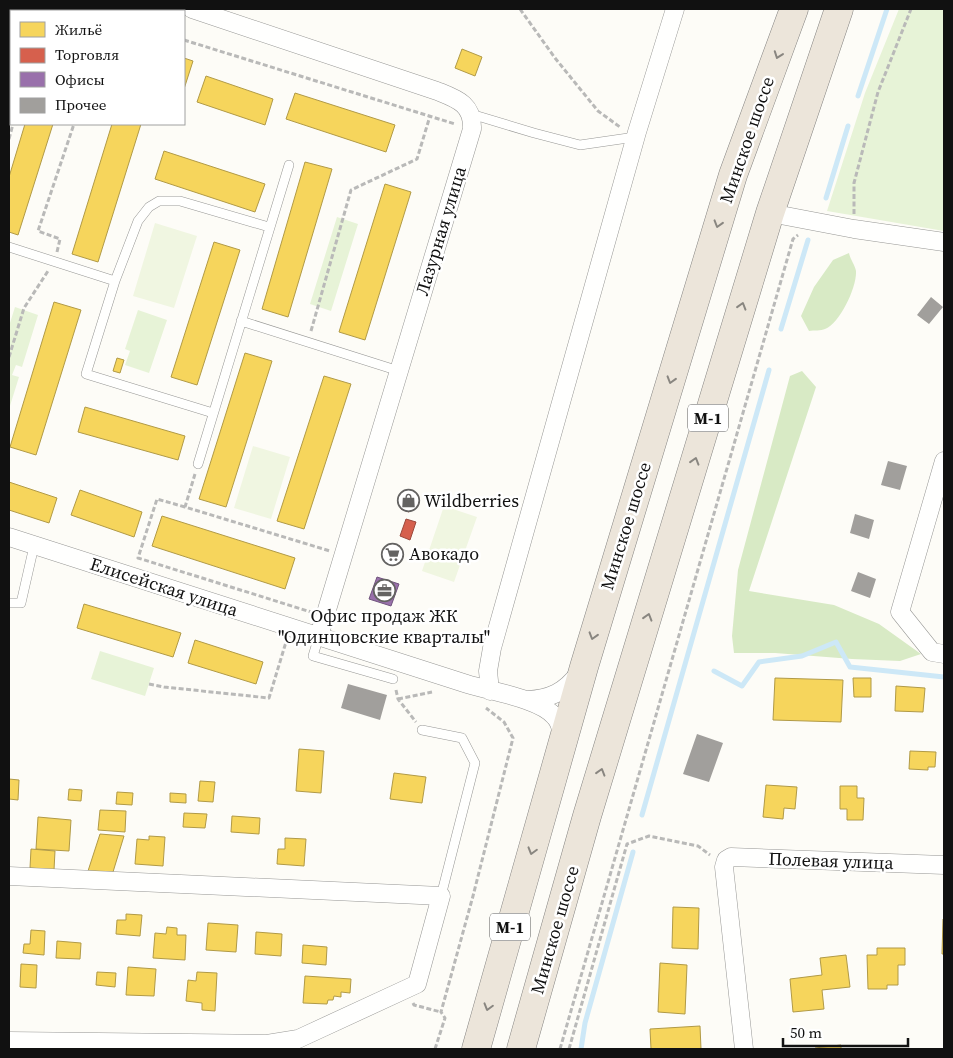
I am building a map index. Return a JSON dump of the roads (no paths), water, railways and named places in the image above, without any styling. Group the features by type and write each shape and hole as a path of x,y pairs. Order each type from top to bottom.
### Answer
{"highway":[{"name":"Минское шоссе","path":"476,1049 584,667 734,175 794,9"},
{"name":"Минское шоссе","path":"521,1049 587,816 770,213 839,9"}],"street":[{"path":"192,9 457,99 465,106 472,122"},
{"path":"490,692 488,671 492,648 635,137 675,9"},
{"path":"9,86 10,77"},
{"name":"Лазурная улица","path":"319,636 472,122"},
{"path":"770,213 854,229 944,242"},
{"path":"944,461 900,612 932,652 944,654"},
{"name":"Елисейская улица","path":"9,538 490,692 525,700"},
{"path":"525,700 552,696 564,689 584,667"},
{"path":"525,700 546,708 555,716 560,724 563,740"},
{"name":"Полевая улица","path":"744,1049 724,866 726,860 731,856 944,865"},
{"path":"9,876 441,896 417,984 298,1040 267,1044 9,1041"}],"lane":[{"path":"472,122 534,133 580,145 635,137"},
{"path":"198,464 289,165"},
{"path":"213,413 86,374 115,280 138,221 149,207 159,201 180,201 269,227"},
{"path":"9,248 115,280"},
{"path":"241,321 399,371"},
{"path":"9,603 22,603 34,546"},
{"path":"319,636 313,656 393,679"},
{"path":"422,730 462,738 475,763 441,896"}],"waterway":[{"path":"858,96 887,9"},
{"path":"826,198 848,126"},
{"path":"781,329 808,240"},
{"path":"642,815 769,370"},
{"path":"714,671 742,686 759,662 802,656 836,642 850,667 944,677"},
{"path":"581,1049 585,1023 633,852"}],"place":[{"name":"Wildberries","path":"408,501"},
{"name":"Авокадо","path":"393,554"},
{"name":"Офис продаж ЖК \"Одинцовские кварталы\"","path":"384,591"}]}
